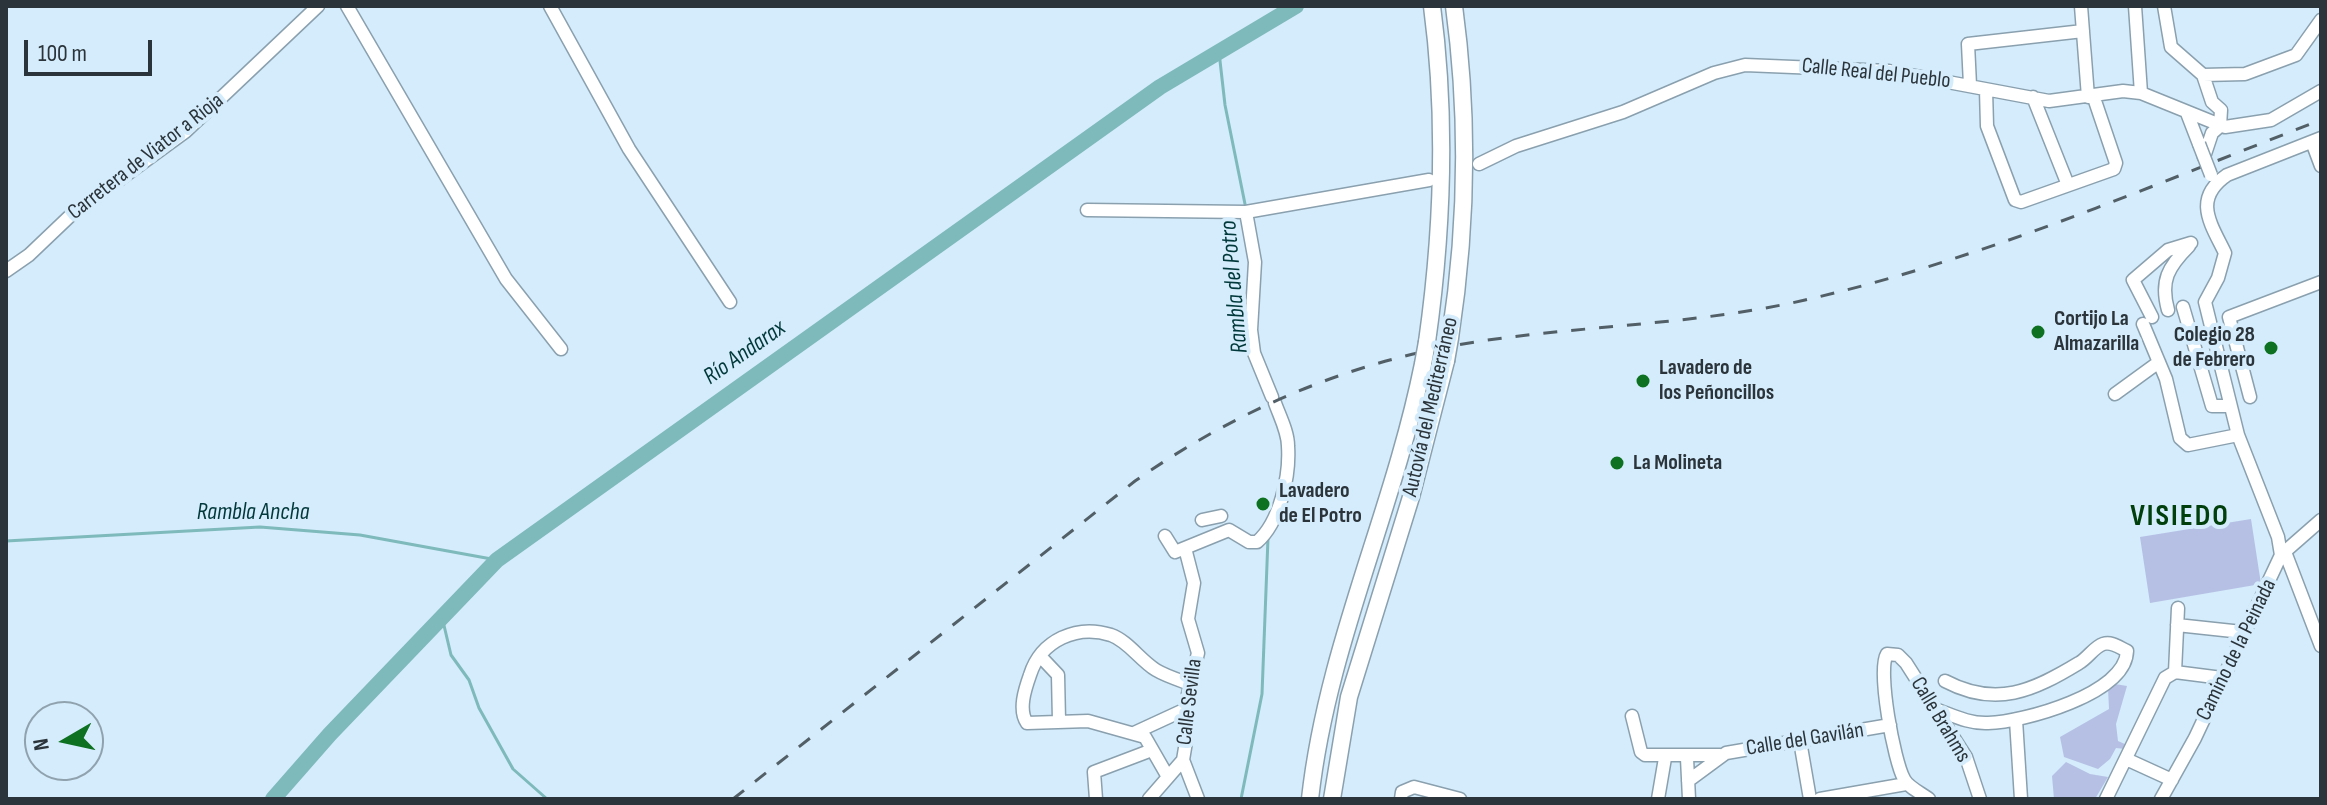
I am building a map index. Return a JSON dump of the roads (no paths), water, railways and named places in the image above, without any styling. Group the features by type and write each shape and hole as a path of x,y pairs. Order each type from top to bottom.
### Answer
{"highway":[{"name":"Autovía del Mediterráneo","path":"1310,799 1318,736 1336,658 1395,477 1427,342 1442,189 1437,47 1432,6"},
{"name":"Autovía del Mediterráneo","path":"1332,799 1341,730 1371,619 1411,497 1450,338 1459,279 1464,191 1458,35 1454,6"},
{"path":"1341,730 1344,799"}],"street":[{"name":"Carretera de Viator a Rioja","path":"6,271 105,189 185,132 318,6"},
{"path":"347,6 506,279 561,349"},
{"path":"550,6 629,149 730,302"},
{"path":"1986,90 1987,126 2015,200 2021,202 2114,169 2116,163 2090,96 2081,6"},
{"path":"2135,6 2141,93"},
{"path":"2164,6 2171,47 2203,75 2212,102 2221,110 2220,126 2201,151"},
{"path":"2203,75 2245,74 2296,55 2321,20"},
{"path":"1970,85 1968,44 2083,31"},
{"name":"Calle Real del Pueblo","path":"1479,164 1516,146 1623,112 1714,73 1745,65 1889,71 2049,101 2141,93 2220,126 2271,120 2321,91"},
{"path":"2033,97 2068,185"},
{"path":"2187,113 2213,180 2316,140 2321,166"},
{"path":"2201,151 2201,125 2207,122"},
{"path":"1087,210 1246,212 1429,180"},
{"name":"Camino de la Peinada","path":"2161,799 2283,553 2238,435 2205,302 2218,278 2225,253 2206,214 2213,180"},
{"path":"1165,536 1175,552 1229,530 1249,542 1257,542 1271,522 1282,495 1288,446 1252,341 1255,262 1246,212"},
{"path":"2168,310 2162,290 2164,281 2191,243 2168,250 2133,280 2148,320 2180,438 2188,445 2238,435"},
{"path":"2250,397 2229,317 2321,282"},
{"path":"2183,307 2212,406 2230,406"},
{"path":"2115,394 2159,362"},
{"path":"1212,517 1219,534"},
{"path":"2320,526 2283,553 2318,628 2321,646"},
{"name":"Calle Sevilla","path":"1149,799 1183,760 1186,709 1198,653 1188,619 1194,583 1185,548"},
{"path":"2175,672 2178,608"},
{"path":"2177,625 2242,632"},
{"path":"1168,777 1145,737 1099,722 1027,723 1023,717 1031,670 1050,645 1068,634 1112,636 1154,669 1190,684"},
{"path":"1935,709 1971,722 2016,720 2058,708 2115,678 2126,662 2127,651 2109,643 2101,644 2085,660 2054,679 2017,693 1970,695 1945,681"},
{"name":"Calle Brahms","path":"1890,725 1883,668 1887,654 1898,655 1906,663 1966,757 1980,799"},
{"path":"1041,657 1058,675 1059,721"},
{"path":"2106,799 2165,678 2175,672 2222,678"},
{"path":"1134,733 1186,709"},
{"path":"1632,716 1641,752 1665,758 1658,799"},
{"path":"2016,720 2021,799"},
{"path":"1890,725 1906,784 1929,799"},
{"name":"Calle del Gavilán","path":"1665,758 1720,755 1890,725"},
{"path":"1800,741 1810,799"},
{"path":"1096,799 1094,772 1152,750"},
{"name":"Calle del Gavilán","path":"1688,781 1720,755"},
{"path":"1687,758 1689,799"},
{"path":"2126,759 2172,780"},
{"path":"1183,760 1198,799"},
{"path":"1820,799 1906,784"},
{"path":"1401,799 1402,792 1414,787 1456,798"}],"waterway":[{"name":"Río Andarax","path":"273,799 330,734 497,560 1160,87 1296,6"},
{"name":"Rambla del Potro","path":"1219,52 1225,105 1246,209"},
{"name":"Rambla Ancha","path":"6,541 260,527 360,535 497,560"},
{"name":"Rambla del Potro","path":"1241,799 1262,694 1268,538"},
{"path":"442,617 451,655 469,680 479,708 513,769 547,799"}],"railway":[{"path":"733,799 1135,481 1214,432 1296,392 1383,362 1475,342 1723,315 1805,300 1871,283 2001,243 2321,120"}],"place":[{"name":"Cortijo La Almazarilla","path":"2038,332"},
{"name":"Colegio 28 de Febrero","path":"2271,348"},
{"name":"Lavadero de los Peñoncillos","path":"1643,381"},
{"name":"La Molineta","path":"1617,463"},
{"name":"Lavadero de El Potro","path":"1263,504"}],"district":[{"name":"VISIEDO","path":"2180,517"}]}
